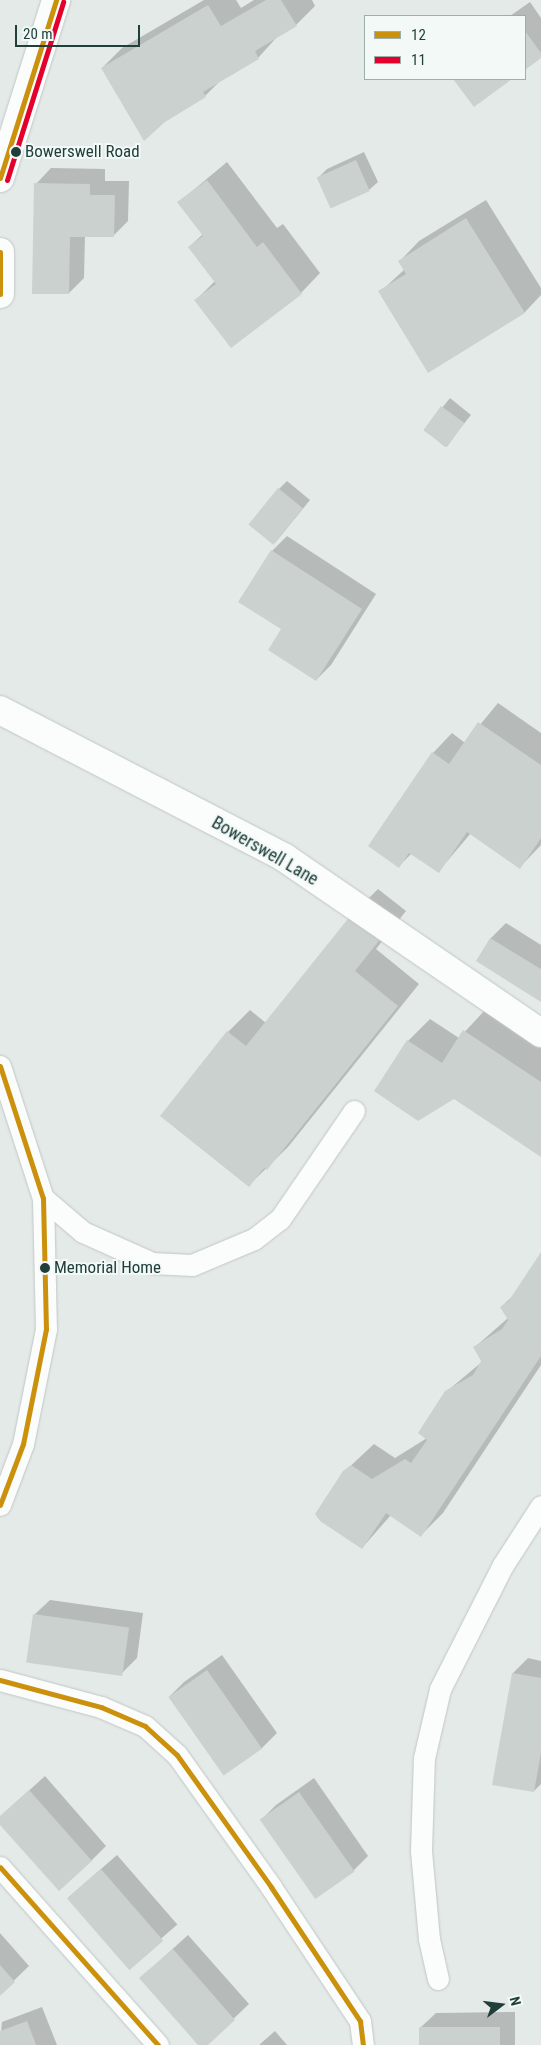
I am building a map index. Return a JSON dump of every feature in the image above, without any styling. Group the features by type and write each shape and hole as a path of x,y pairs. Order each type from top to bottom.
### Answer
{"street":[{"path":"0,178 56,0"},
{"path":"0,252 0,294"},
{"name":"Bowerswell Lane","path":"0,710 285,858 541,1033"}],"lane":[{"path":"0,1066 43,1198 46,1329 23,1444 0,1505"},
{"path":"43,1198 83,1232 152,1263 192,1265 254,1239 280,1219 354,1111"},
{"path":"438,1979 429,1939 422,1850 424,1758 443,1682 503,1565 541,1506"},
{"path":"0,1680 101,1707 145,1726 177,1755 271,1887 360,2021 363,2045"},
{"path":"0,1867 158,2045"}],"building":[{"path":"266,0 281,0 297,26 255,51 259,59 203,92 206,97 165,122 144,141 101,68 208,5 221,26"},
{"path":"526,32 541,53 541,58 526,69"},
{"path":"454,80 511,80 474,107"},
{"path":"356,160 370,191 331,209 317,177"},
{"path":"207,180 257,247 263,242 302,294 231,348 194,300 216,284 188,247 203,236 177,202"},
{"path":"34,183 90,184 90,195 115,195 114,237 70,237 69,294 32,294"},
{"path":"466,218 525,313 428,373 378,291 406,274 398,261"},
{"path":"441,406 464,423 447,447 423,430"},
{"path":"278,488 303,508 273,545 248,525"},
{"path":"271,550 362,609 316,681 268,650 281,629 238,602"},
{"path":"478,722 541,765 541,838 520,869 467,832 439,873 409,853 399,868 368,846 432,752 449,764"},
{"path":"355,910 385,933 355,971 398,1006 267,1170 264,1168 249,1187 160,1116 227,1031 246,1046"},
{"path":"490,938 541,969 541,1002 476,961"},
{"path":"463,1030 541,1082 541,1157 454,1099 418,1121 374,1091 407,1040 442,1063"},
{"path":"541,1252 541,1356 421,1537 386,1513 362,1549 320,1521 315,1514 343,1471 351,1465 372,1479 405,1459 411,1463 427,1440 418,1433 445,1391 473,1375 481,1361 473,1347 502,1329 508,1320 500,1307 508,1302"},
{"path":"33,1614 129,1627 122,1676 26,1663"},
{"path":"207,1670 262,1749 224,1776 168,1697"},
{"path":"512,1673 541,1678 541,1753 534,1792 492,1785"},
{"path":"29,1790 92,1861 59,1891 0,1825 0,1816"},
{"path":"299,1792 355,1871 315,1899 260,1820"},
{"path":"101,1869 163,1941 129,1970 67,1899"},
{"path":"173,1949 235,2020 208,2045 198,2045 139,1978"},
{"path":"0,1965 15,1982 0,1996"},
{"path":"27,2021 36,2045 0,2045 0,2031"},
{"path":"419,2027 500,2027 500,2045 419,2045"}],"transit line":[{"name":"12","path":"0,178 56,0"},
{"name":"11","path":"7,180 63,2"},
{"name":"12","path":"0,252 0,294"},
{"name":"12","path":"0,1066 43,1198 46,1329 23,1444 0,1505"},
{"name":"12","path":"0,1680 101,1707 145,1726 177,1755 271,1887 360,2021 363,2045"},
{"name":"12","path":"0,1867 158,2045"}],"place":[{"name":"Bowerswell Road","path":"16,152"},
{"name":"Memorial Home","path":"45,1268"}]}
